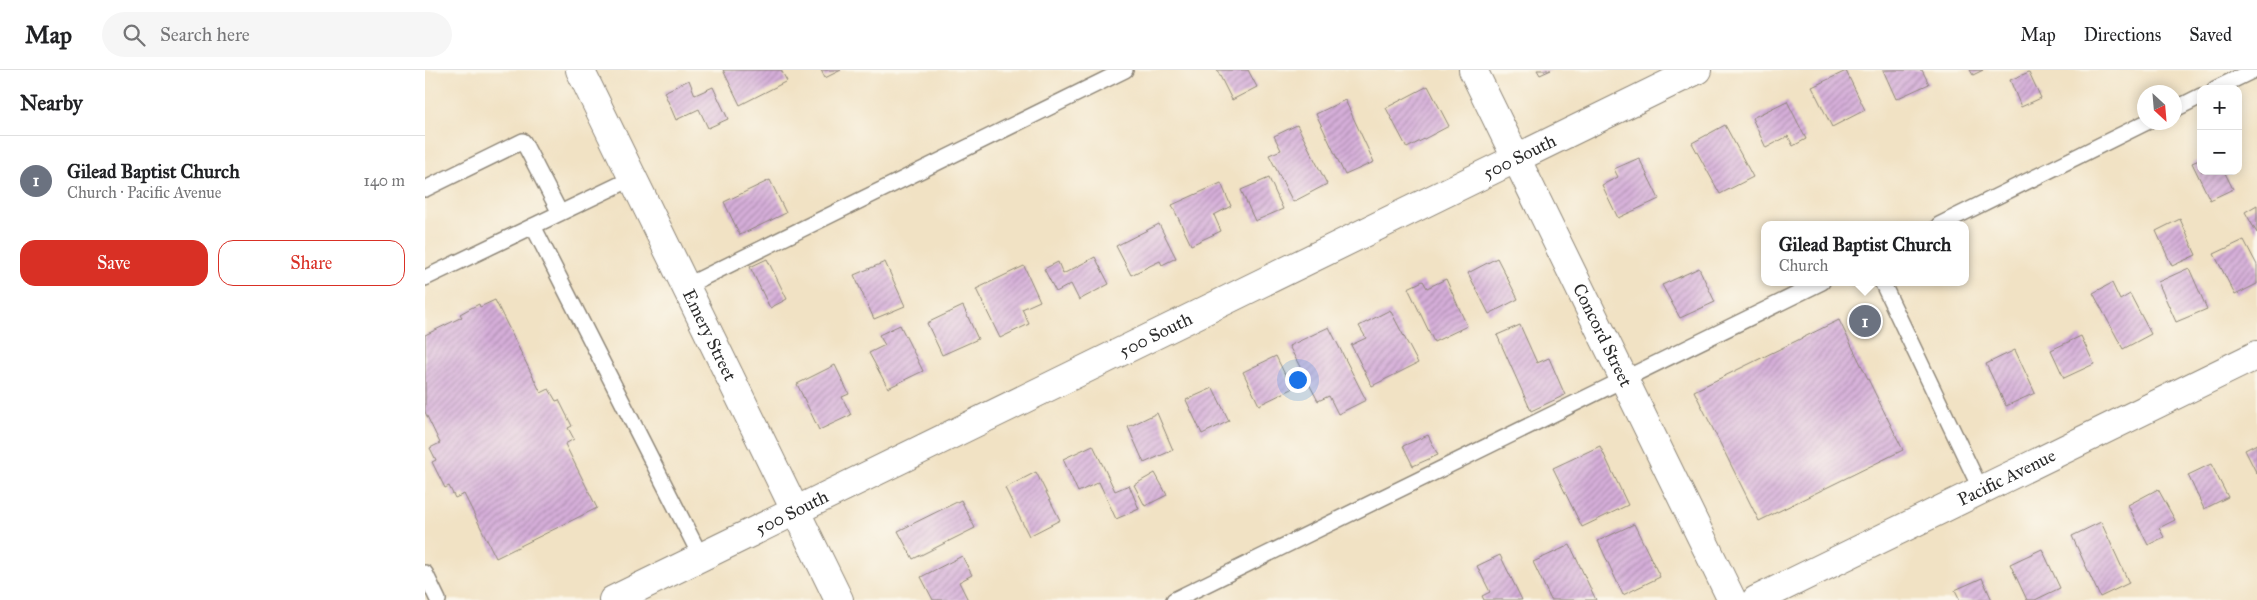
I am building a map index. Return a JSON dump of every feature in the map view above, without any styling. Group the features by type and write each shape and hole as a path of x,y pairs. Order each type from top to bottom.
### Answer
{"street":[{"name":"Emery Street","path":"580,70 839,600"},
{"name":"Concord Street","path":"1473,70 1732,600"},
{"name":"500 South","path":"613,600 1697,70"},
{"name":"Pacific Avenue","path":"1756,600 2257,355"}],"lane":[{"path":"686,286 1125,70"},
{"path":"2223,85 2253,70"},
{"path":"2182,106 2197,98"},
{"path":"1947,221 2137,127"},
{"path":"425,189 523,142 560,213"},
{"path":"425,278 633,178"},
{"path":"533,226 701,557"},
{"path":"1173,600 1814,286"},
{"path":"1884,286 1981,490"},
{"path":"425,573 439,600"}],"building":[{"path":"723,70 781,70 787,81 740,105"},
{"path":"821,70 841,70 825,78"},
{"path":"1217,70 1248,70 1257,87 1232,100"},
{"path":"1537,70 1551,70 1540,75"},
{"path":"1883,70 1922,70 1929,84 1896,99"},
{"path":"1970,70 1983,70 1973,75"},
{"path":"1846,71 1865,110 1832,127 1812,87"},
{"path":"2029,72 2041,98 2021,107 2010,80"},
{"path":"689,80 695,95 713,87 728,119 708,128 699,109 676,120 664,92"},
{"path":"1428,86 1449,126 1407,148 1386,108"},
{"path":"1345,100 1374,162 1345,175 1316,114"},
{"path":"1787,101 1806,139 1793,146 1788,136 1766,148 1752,118"},
{"path":"1297,125 1327,184 1293,202 1269,155 1281,150 1274,136"},
{"path":"1725,125 1753,177 1720,194 1692,143"},
{"path":"1639,158 1659,199 1618,218 1602,185 1618,177 1614,169"},
{"path":"2197,161 2197,173 2192,163"},
{"path":"2198,175 2226,175 2233,189 2210,200"},
{"path":"1269,178 1283,209 1255,221 1241,190"},
{"path":"770,180 786,213 740,235 724,202"},
{"path":"1221,183 1231,206 1214,215 1221,231 1191,245 1172,205"},
{"path":"2257,205 2257,233 2245,212"},
{"path":"2180,219 2196,255 2172,266 2156,231"},
{"path":"1159,224 1176,258 1162,265 1160,261 1131,275 1116,246"},
{"path":"2244,240 2257,265 2257,284 2235,295 2214,254"},
{"path":"1095,257 1109,284 1079,300 1071,284 1056,292 1044,269 1058,262 1063,274"},
{"path":"1497,258 1518,299 1489,314 1468,273"},
{"path":"767,259 787,299 770,308 750,267"},
{"path":"885,262 905,306 874,319 854,275"},
{"path":"1024,266 1040,301 1022,309 1029,324 1000,338 976,289"},
{"path":"1699,268 1715,302 1680,318 1662,285"},
{"path":"2189,268 2207,309 2176,322 2158,282"},
{"path":"1446,279 1467,326 1434,342 1408,288 1423,281 1427,288"},
{"path":"2112,283 2120,300 2130,294 2151,334 2123,349 2093,293"},
{"path":"495,300 541,393 549,389 556,401 559,400 572,426 568,428 574,439 565,444 597,508 496,558 464,494 455,498 449,486 445,488 432,462 436,460 430,448 440,443 425,412 425,335 462,317 460,314 479,304 480,307"},
{"path":"963,306 978,339 942,355 927,323"},
{"path":"1390,310 1418,363 1372,386 1351,345 1366,338 1359,326"},
{"path":"1839,320 1903,450 1759,521 1694,391"},
{"path":"900,325 923,371 888,388 869,353 885,345 879,335"},
{"path":"1520,325 1537,363 1549,358 1565,395 1531,411 1497,335"},
{"path":"1329,327 1366,400 1338,414 1329,396 1318,401 1289,346"},
{"path":"2081,336 2094,364 2064,378 2051,350"},
{"path":"2015,350 2035,393 2006,406 1986,364"},
{"path":"1276,356 1292,389 1259,405 1243,372"},
{"path":"835,365 849,394 842,397 851,415 819,430 797,384"},
{"path":"1213,388 1229,421 1202,434 1186,400"},
{"path":"1157,413 1173,450 1144,463 1128,427"},
{"path":"1428,435 1438,455 1413,466 1403,446"},
{"path":"2257,444 2257,474 2245,450"},
{"path":"1093,445 1115,491 1129,485 1139,509 1116,519 1099,482 1078,492 1063,459"},
{"path":"1600,446 1628,505 1582,527 1553,468"},
{"path":"2211,464 2228,497 2204,509 2188,475"},
{"path":"1036,472 1060,520 1029,536 1005,488"},
{"path":"1155,473 1167,495 1145,506 1134,485"},
{"path":"2158,489 2175,520 2159,528 2164,537 2148,545 2128,505"},
{"path":"961,500 975,528 913,559 898,531"},
{"path":"2101,522 2129,583 2100,597 2072,536"},
{"path":"1634,524 1660,577 1623,595 1598,541"},
{"path":"1570,545 1596,600 1551,600 1533,562"},
{"path":"2042,549 2060,588 2035,600 2027,600 2010,564"},
{"path":"1500,555 1522,600 1484,600 1482,596 1490,592 1477,566"},
{"path":"962,556 972,575 959,582 968,600 933,600 921,577"},
{"path":"1982,578 1992,600 1960,600 1955,590"}],"place":[{"name":"Gilead Baptist Church","path":"1865,321"}]}
